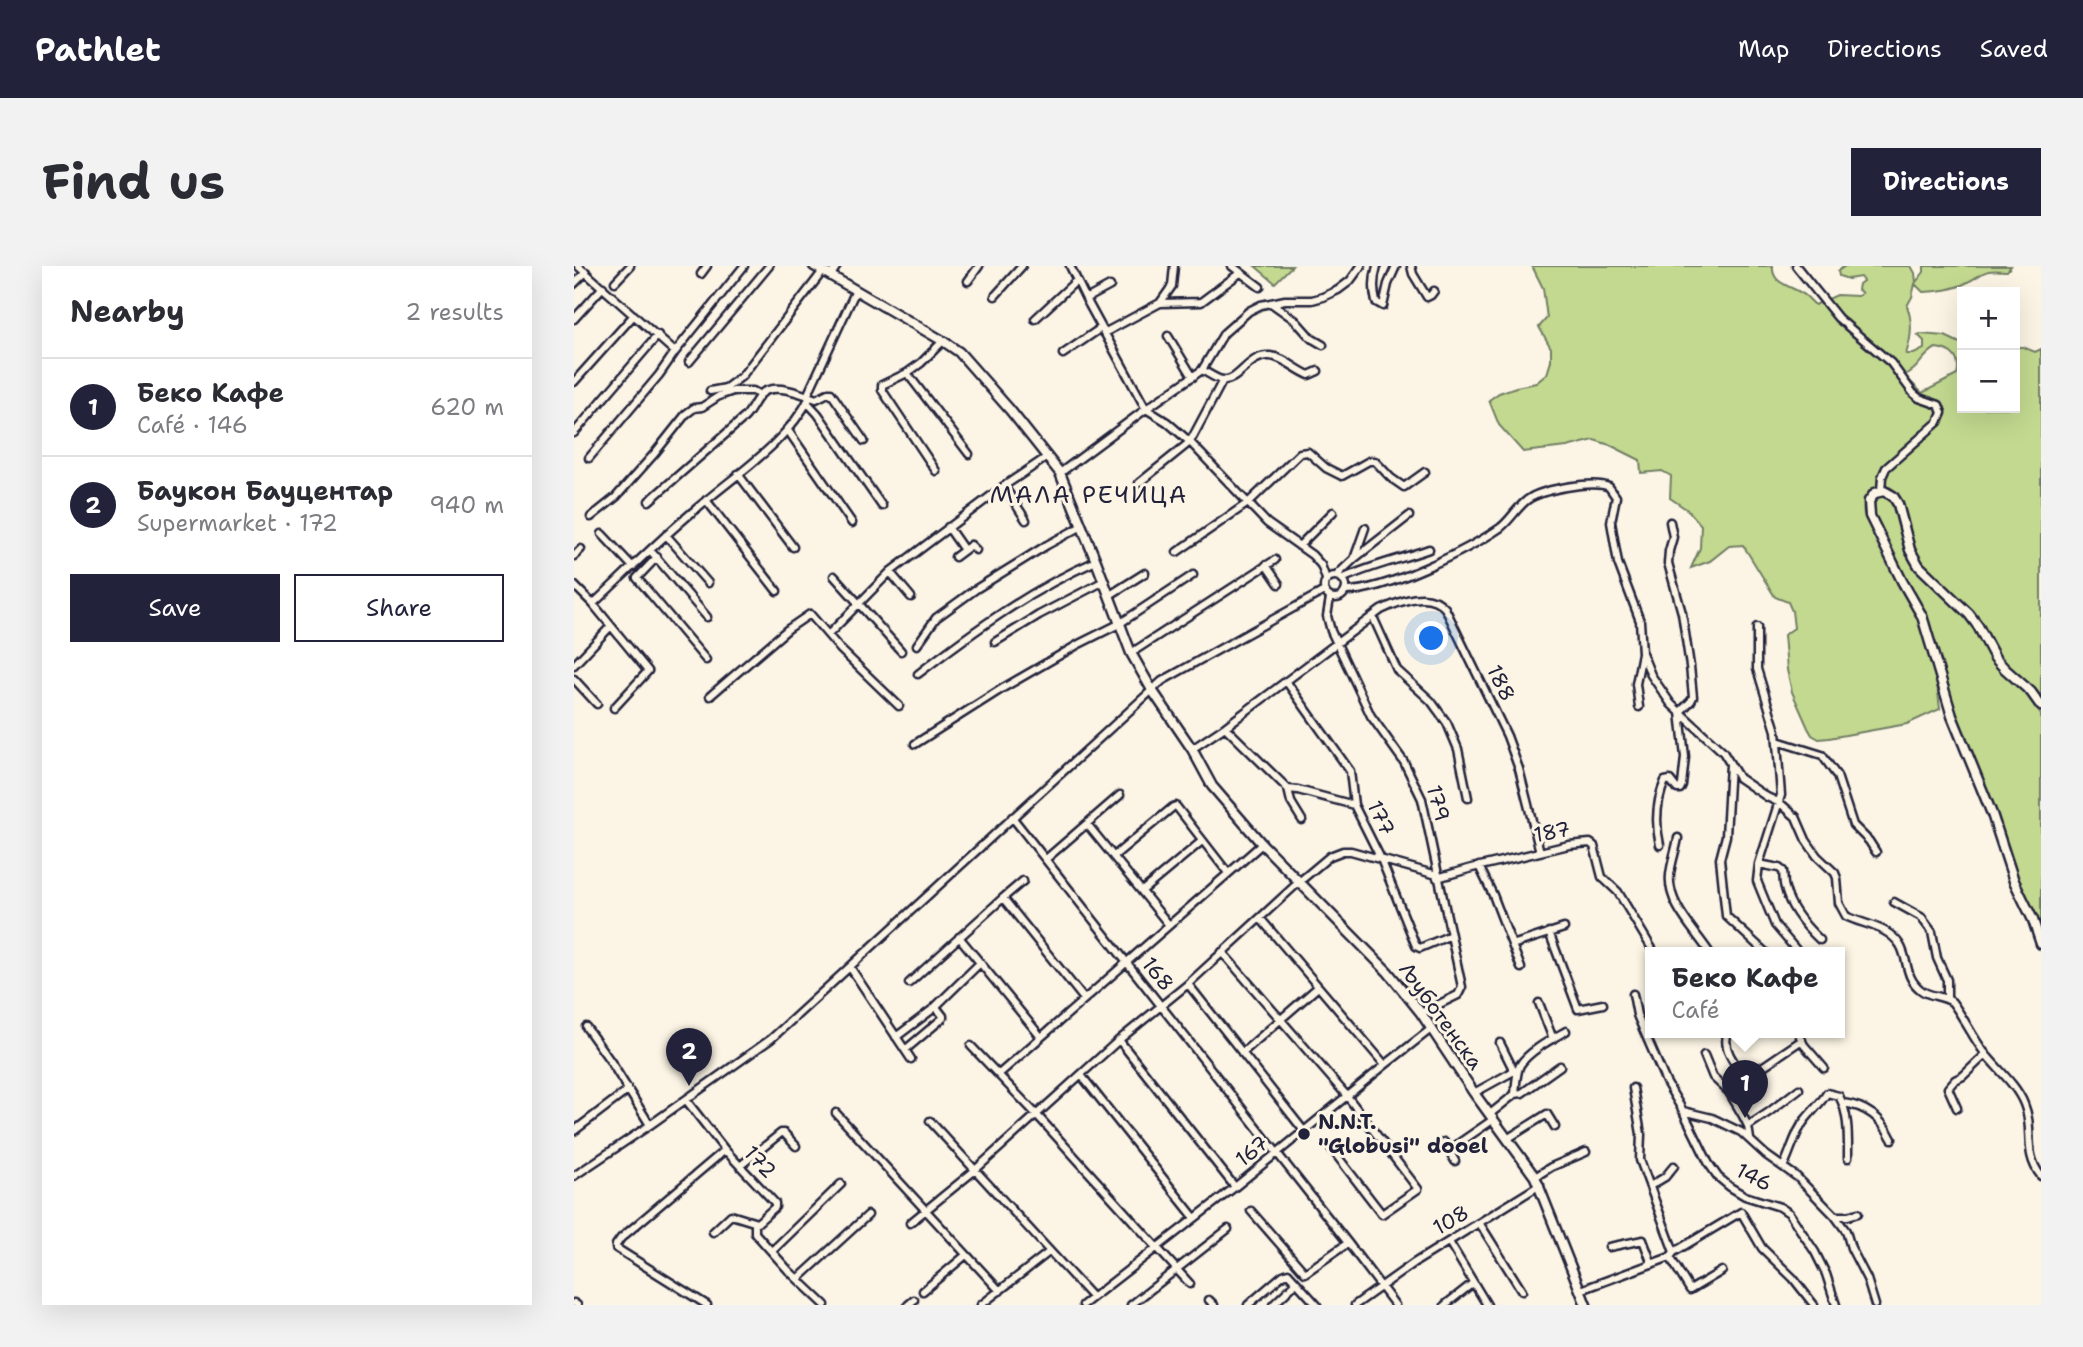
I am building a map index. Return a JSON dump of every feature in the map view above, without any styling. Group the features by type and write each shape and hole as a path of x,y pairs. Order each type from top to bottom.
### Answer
{"main road":[{"name":"Љуботенска","path":"814,266 959,352 1060,473 1131,653 1152,690 1192,749 1212,786 1262,844 1388,972 1421,1013 1537,1181 1581,1290 1583,1304"},
{"path":"2041,706 2031,692 1995,658 1969,614 1919,566 1910,550 1896,501 1889,493 1875,493 1869,501 1870,516 1922,615 1952,716 1992,814 2017,887 2041,940"}],"street":[{"path":"579,266 675,352"},
{"path":"615,282 630,266"},
{"path":"701,274 707,266"},
{"path":"589,458 659,375 744,266"},
{"path":"689,362 769,266"},
{"path":"710,391 726,388 742,376 827,273 837,266"},
{"path":"968,281 979,266"},
{"path":"995,296 1022,266"},
{"path":"1070,266 1146,409 1167,422 1190,442 1267,523 1312,555 1321,565 1326,579 1324,591 1330,598 1339,598 1345,591 1346,584 1339,577"},
{"path":"1232,266 1260,287"},
{"path":"1060,473 1202,370 1224,333 1249,311 1261,305 1285,300 1312,300 1323,297 1344,285 1361,266"},
{"path":"1377,266 1374,274 1374,294 1376,303 1383,306 1396,266"},
{"path":"1411,266 1427,297 1434,291"},
{"path":"1796,266 1838,318 1891,363 1913,393 1937,404 1941,409 1942,415 1938,422 1886,468 1881,491"},
{"path":"1160,303 1172,286 1174,267"},
{"path":"574,284 586,272"},
{"path":"1063,354 1160,303 1201,302 1240,273"},
{"path":"1035,319 1077,281"},
{"path":"1086,299 1110,286"},
{"path":"574,319 603,287"},
{"path":"593,604 666,535 759,457 801,414 856,290"},
{"path":"1271,303 1323,345"},
{"path":"574,382 634,315"},
{"path":"574,433 658,335"},
{"path":"1168,336 1193,377"},
{"path":"936,471 882,390 882,385 908,373 943,341"},
{"path":"1202,370 1223,380 1229,379 1255,358 1265,355 1275,356 1309,375 1318,372"},
{"path":"908,373 970,454"},
{"path":"1139,483 1190,442 1223,380"},
{"path":"649,501 745,417 753,409 760,395 773,389 820,399 831,393 864,441"},
{"path":"591,517 615,497 694,408 702,407 733,391 753,391 760,395"},
{"path":"808,398 883,506"},
{"path":"787,429 852,523"},
{"path":"1177,552 1248,503 1300,453 1308,452 1326,468 1342,476 1373,460 1404,487 1424,472"},
{"path":"829,634 890,572 1047,457"},
{"path":"738,474 793,547"},
{"path":"1345,591 1358,590 1398,578 1440,561 1503,526 1532,497 1557,490 1594,484 1606,485 1616,497 1612,529 1621,572 1642,625 1642,653 1636,684 1639,707"},
{"path":"1004,486 1026,520"},
{"path":"706,500 777,591"},
{"path":"1299,545 1333,512"},
{"path":"1339,577 1354,559 1409,516"},
{"path":"1670,522 1673,537 1668,562 1682,613 1693,697 1680,712"},
{"path":"917,645 936,618 976,589 1082,526"},
{"path":"948,527 964,550"},
{"path":"1354,559 1365,528"},
{"path":"602,534 633,566"},
{"path":"666,535 708,583"},
{"path":"955,557 971,545 976,550"},
{"path":"574,556 581,549"},
{"path":"1326,579 1394,562 1429,549"},
{"path":"650,550 707,617"},
{"path":"657,557 637,578 706,660"},
{"path":"1131,653 1275,560"},
{"path":"918,674 988,622 1070,572 1096,561"},
{"path":"1266,565 1279,584"},
{"path":"890,572 912,597"},
{"path":"1110,595 1145,573"},
{"path":"915,744 1003,688 1119,624 1193,575"},
{"path":"834,576 901,651"},
{"path":"995,642 1104,581"},
{"path":"574,585 648,671 614,708"},
{"path":"574,1176 771,1039 1167,676 1324,591"},
{"name":"179","path":"1330,598 1326,616 1331,631 1371,716 1404,762 1417,787 1426,814 1462,987 1458,995 1421,1013"},
{"name":"188","path":"1192,749 1396,603 1413,598 1437,601 1445,608 1507,736 1519,769 1540,852"},
{"path":"710,696 807,614 813,615 840,649 899,706"},
{"path":"1373,617 1397,670 1431,701 1447,723 1458,749 1468,798"},
{"path":"574,665 611,626"},
{"path":"1757,627 1758,679 1773,719 1781,795 1756,875 1758,888 1774,925 1794,947"},
{"path":"1642,653 1664,696 1709,738 1743,781 1780,803 1796,817 1806,841 1835,873 1839,903 1846,916 1875,926 1891,936 1901,947 1907,971 1918,988 1928,994 1947,998 1957,1009 1986,1054 2022,1099 2029,1119 2029,1153 2041,1176"},
{"path":"574,679 597,704"},
{"name":"177","path":"1286,681 1350,771 1354,805 1381,859 1416,946 1420,948 1451,935"},
{"path":"1660,845 1657,829 1658,805 1663,787 1668,779 1677,789 1682,785 1685,757 1680,712"},
{"path":"1225,727 1288,789 1291,802 1302,820"},
{"path":"1777,741 1822,755 1837,776 1853,825 1876,852"},
{"path":"1730,762 1726,836 1720,859 1726,916 1760,947"},
{"path":"1288,789 1354,805"},
{"path":"1046,859 1120,795"},
{"path":"1114,856 1173,807 1178,808 1228,873"},
{"name":"168","path":"1012,817 1277,1153"},
{"path":"1087,824 1169,925"},
{"path":"1678,838 1670,874 1670,888 1674,901 1706,947"},
{"path":"1142,891 1202,841"},
{"path":"999,1074 1262,844"},
{"name":"187","path":"1437,876 1569,845 1592,844 1602,877 1618,892 1652,947"},
{"path":"909,1223 974,1171 1330,856 1351,851 1437,876"},
{"path":"1759,864 1783,871 1784,888 1793,908 1819,940"},
{"path":"1479,866 1521,968"},
{"path":"909,983 1023,881"},
{"path":"1003,898 1084,999"},
{"path":"1894,902 1921,917 1932,932 1937,958 1947,980 1947,998"},
{"path":"1260,918 1385,1065"},
{"path":"1512,945 1564,928"},
{"path":"1549,932 1578,1009 1604,1004"},
{"path":"959,937 1041,1037"},
{"path":"1222,952 1347,1096 1418,1189 1382,1214 1331,1148"},
{"path":"896,1037 936,1007 980,963"},
{"path":"850,967 911,1059"},
{"path":"1188,984 1304,1131"},
{"path":"1242,1053 1318,987"},
{"name":"146","path":"1633,994 1637,1015 1645,1033"},
{"path":"1539,1003 1553,1039"},
{"path":"905,1050 943,1018 936,1007"},
{"path":"586,1027 650,1125"},
{"name":"167","path":"1083,1305 1431,1029"},
{"path":"1449,1150 1492,1117 1515,1094 1519,1068 1530,1056 1566,1031"},
{"name":"146","path":"1647,1038 1666,1082 1718,1177 1745,1196 1780,1207 1789,1213 1826,1274 1836,1305"},
{"path":"1726,1038 1727,1048 1746,1078"},
{"path":"1119,1040 1235,1186"},
{"path":"1729,1092 1802,1040 1824,1068"},
{"path":"1474,1093 1514,1071 1500,1043"},
{"path":"971,1046 1190,1284"},
{"path":"1957,1108 1948,1088 1986,1054"},
{"path":"1704,1055 1713,1077 1729,1092 1748,1126 1750,1139"},
{"path":"1515,1094 1522,1093 1560,1066"},
{"path":"1081,1075 1194,1217"},
{"path":"1633,1088 1641,1133 1639,1153 1672,1254 1690,1290 1722,1271"},
{"path":"1748,1126 1799,1088"},
{"path":"574,1130 628,1090"},
{"path":"1783,1167 1805,1120 1827,1093 1839,1096 1843,1103 1849,1158"},
{"name":"172","path":"686,1100 725,1150 775,1204 757,1223"},
{"path":"1843,1103 1867,1109 1886,1127 1892,1139"},
{"path":"1683,1111 1712,1118 1741,1132 1797,1177 1846,1231 1875,1305"},
{"path":"836,1113 1000,1291"},
{"path":"1507,1139 1548,1114 1555,1128"},
{"path":"930,1121 1092,1297"},
{"path":"740,1166 781,1133 796,1146"},
{"path":"1444,1142 1455,1161"},
{"path":"707,1305 616,1248 616,1243 725,1150"},
{"name":"108","path":"1355,1305 1380,1286 1480,1224 1537,1181 1551,1167 1586,1152"},
{"path":"1277,1153 1395,1305"},
{"path":"1650,1186 1665,1178 1674,1166"},
{"path":"772,1251 841,1184"},
{"path":"1251,1211 1305,1273 1348,1243"},
{"name":"146","path":"1581,1290 1652,1264 1741,1212 1762,1248 1793,1278 1814,1305"},
{"path":"1835,1216 1858,1213"},
{"path":"713,1232 731,1215 757,1223 754,1231 825,1305"},
{"path":"798,1279 868,1215"},
{"path":"1480,1224 1521,1291"},
{"path":"1131,1305 1228,1229"},
{"path":"1609,1247 1643,1240 1652,1264"},
{"path":"1449,1242 1487,1305"},
{"path":"981,1305 1049,1252"},
{"path":"923,1291 966,1255"},
{"path":"1248,1305 1288,1273 1317,1305"},
{"path":"1273,1305 1296,1283"},
{"path":"1445,1305 1474,1283"}],"green space":[{"path":"1255,266 1292,266 1275,283"},
{"path":"1532,266 1773,266 1773,272 1779,281 1806,296 1815,305 1837,295 1858,296 1862,293 1858,290 1863,281 1860,277 1848,279 1839,276 1838,271 1845,266 1911,266 1916,282 1924,272 1924,266 2011,266 2007,271 1989,271 1945,290 1923,292 1915,284 1907,306 1911,330 1906,354 1914,354 1924,349 1924,341 1918,335 1920,334 1945,336 1957,342 1957,362 1951,353 1936,348 1904,375 1922,393 1957,375 1957,413 2020,413 2020,347 2035,352 2041,349 2041,698 2002,661 1971,611 1926,569 1916,554 1900,498 1890,487 1877,486 1865,500 1864,514 1896,579 1920,616 1935,668 1940,709 1907,724 1829,738 1819,739 1812,735 1792,692 1787,670 1784,635 1794,628 1792,611 1788,602 1775,597 1743,545 1729,546 1710,561 1691,568 1700,548 1701,525 1689,511 1670,498 1671,476 1662,471 1641,473 1640,460 1594,440 1567,447 1523,452 1499,425 1489,400 1499,393 1536,383 1547,374 1551,348 1539,327 1547,318 1543,288"},
{"path":"1880,496 1889,499 1892,504 1908,555 1915,568 1968,618 2001,670 2029,696 2041,715 2041,933 2017,880 2000,826 1952,704 1927,614 1897,565 1875,517 1873,505"}],"place":[{"name":"Баукон Бауцентар","path":"689,1086"},
{"name":"Беко Кафе","path":"1745,1118"},
{"name":"N.N.T. \"Globusi\" dooel","path":"1304,1134"}],"district":[{"name":"МАЛА РЕЧИЦА","path":"1089,495"}]}
